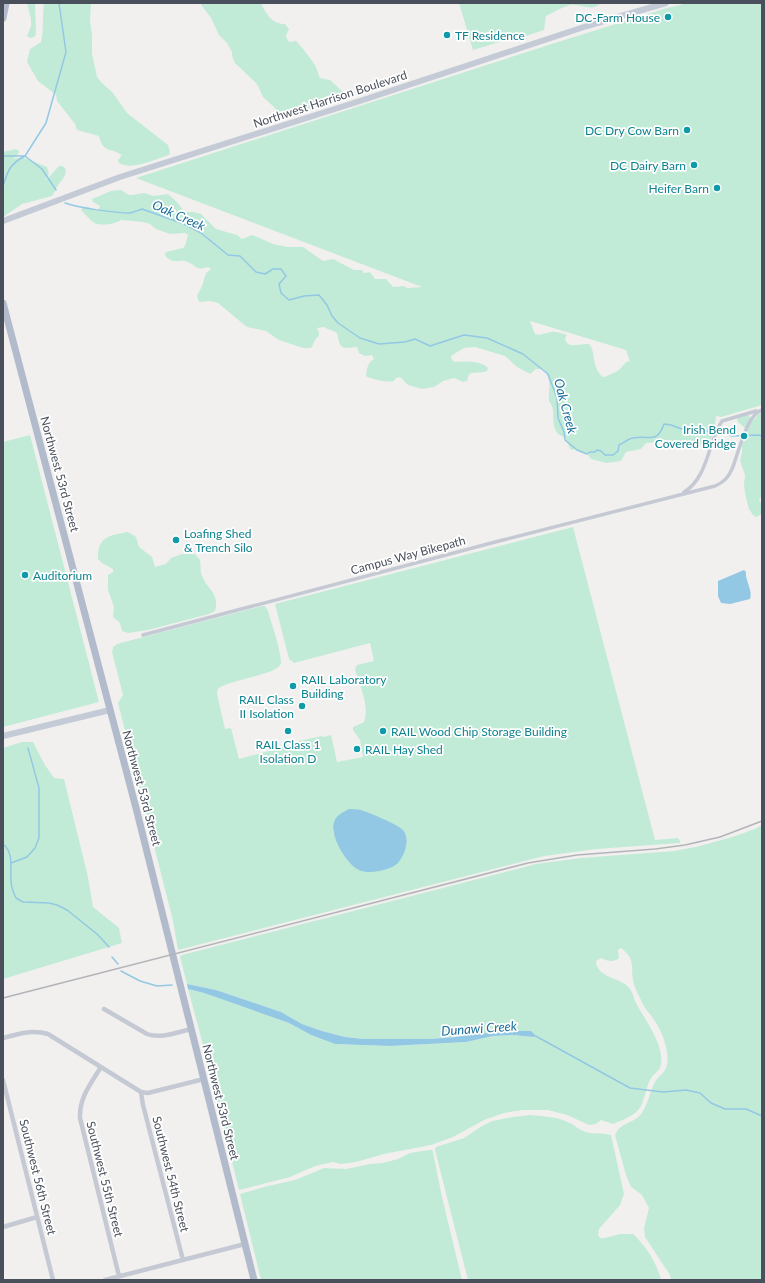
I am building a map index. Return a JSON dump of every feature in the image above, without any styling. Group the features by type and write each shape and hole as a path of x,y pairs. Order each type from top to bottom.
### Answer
{"main road":[{"path":"3,18 6,3"},
{"name":"Northwest Harrison Boulevard","path":"3,221 120,177 587,26 666,3"},
{"name":"Northwest 53rd Street","path":"3,303 192,1029 254,1280"},
{"path":"3,736 110,710"}],"street":[{"name":"Campus Way Bikepath","path":"143,635 714,486 725,481 732,469 753,415 760,410"},
{"name":"Campus Way Bikepath","path":"679,495 688,490 699,476 722,421 760,410"},
{"path":"104,1010 147,1034 154,1036 192,1029"},
{"path":"3,1038 25,1032 41,1032 48,1034 141,1092 148,1093 204,1078"},
{"name":"Southwest 55th Street","path":"101,1067 81,1100 79,1111 119,1276"},
{"name":"Southwest 56th Street","path":"3,1080 53,1280"},
{"name":"Southwest 54th Street","path":"141,1092 143,1105 183,1260"},
{"path":"3,1227 37,1217"},
{"path":"105,1280 245,1244"}],"green space":[{"path":"27,3 35,3 36,34 34,37 30,38 27,36 31,26 31,19"},
{"path":"44,3 91,3 90,20 92,54 97,77 113,93 127,113 168,145 170,152 169,155 137,165 124,165 119,163 118,160 122,155 107,149 102,145 99,136 77,130 75,124 57,101 56,95 38,81 27,62 30,49 41,42"},
{"path":"200,3 261,3 270,18 280,24 285,24 289,29 286,36 287,39 289,42 296,41 300,45 315,65 320,78 330,80 343,92 343,96 302,112 284,116 280,115 263,97 257,84 235,63 232,52 227,43 219,35 211,18"},
{"path":"459,3 601,3 590,8 574,5 567,6 546,16 544,30 517,39 509,39 473,50"},
{"path":"688,3 762,3 762,405 721,417 716,416 712,438 704,445 674,441 646,443 641,449 626,452 621,461 606,463 591,459 587,453 575,449 571,450 565,438 557,433 554,427 553,409 549,401 549,381 543,369 536,369 530,374 517,367 505,356 475,347 464,348 451,356 452,360 455,362 477,363 488,368 485,372 469,374 467,381 463,382 454,378 443,381 434,387 422,389 408,385 400,377 396,378 394,381 388,381 368,377 366,376 368,366 374,359 372,355 365,356 359,353 357,347 342,347 340,345 337,333 334,331 324,327 317,328 319,336 311,348 303,348 279,340 266,331 247,327 218,303 210,301 199,302 197,296 206,273 211,269 208,267 196,268 185,261 173,261 165,255 166,252 183,248 185,246 188,235 185,233 170,234 143,222 121,220 112,224 96,224 81,210 83,207 87,207 96,211 100,206 93,202 92,199 111,191 121,190 129,195 144,193 154,196 168,194 178,203 184,212 201,214 216,229 237,235 242,239 252,235 273,244 288,247 303,247 323,261 333,259 354,270 362,270 364,273 370,272 375,279 386,279 393,287 422,287 136,178 667,8","holes":["530,321 626,350 630,362 625,363 618,371 603,377 596,368 593,351 589,344 568,344 565,338 567,335 557,332 539,335 535,334"]},
{"path":"16,149 19,151 13,159 22,157 47,167 49,174 45,180 59,166 65,168 66,171 52,196 22,204 3,217 3,152"},
{"path":"762,412 762,497 759,500 762,505 762,514 756,517 749,509 744,486 745,475 740,461 742,443 748,437 748,432 738,422 737,418 748,414 751,420 754,420 759,413"},
{"path":"30,435 99,702 3,727 3,442"},
{"path":"573,527 655,840 678,838 680,843 597,849 544,856 178,950 173,921 118,703 123,695 112,652 113,647 117,644 265,606 276,636 281,662 279,666 264,674 233,682 224,686 218,689 217,694 225,729 231,728 239,759 299,743 299,741 331,735 337,762 363,757 360,740 353,730 353,727 364,722 366,715 365,702 355,669 357,665 374,661 370,643 294,663 289,659 275,604","holes":["352,809 360,810 396,826 381,870 366,872 340,849 333,831"]},
{"path":"128,532 136,537 139,547 152,557 155,567 166,564 171,558 182,554 195,554 200,560 201,573 204,581 215,596 215,611 209,614 148,630 128,633 122,631 120,623 113,617 114,607 108,590 108,575 113,572 113,569 98,559 98,552 102,542 106,538 116,534"},
{"path":"22,742 33,742 45,765 54,778 64,779 88,877 93,907 119,928 122,943 3,979 3,748"},
{"path":"762,825 762,1280 671,1280 670,1275 645,1237 644,1228 649,1208 642,1195 631,1187 626,1175 615,1135 623,1125 634,1120 641,1114 655,1082 665,1070 668,1059 666,1046 659,1027 644,1006 635,988 632,962 621,948 618,950 619,958 615,961 610,961 601,958 596,961 597,967 605,975 621,982 630,989 658,1043 661,1060 660,1068 649,1083 641,1106 632,1115 613,1124 601,1120 596,1124 589,1125 567,1115 548,1110 523,1110 504,1113 484,1120 453,1137 431,1145 384,1154 356,1162 341,1164 333,1162 315,1166 290,1177 239,1190 188,989 204,993 289,1023 311,1035 335,1044 390,1046 466,1042 493,1036 513,1035 534,1037 534,1034 474,1034 430,1039 364,1039 345,1037 302,1024 281,1012 216,990 187,984 180,957 182,955 536,864 581,858 674,851 696,847 732,837"},
{"path":"530,1115 561,1119 586,1132 611,1135 624,1194 620,1205 599,1229 598,1235 600,1238 605,1238 620,1234 633,1234 650,1255 657,1267 661,1280 468,1280 435,1150 436,1147 464,1138 492,1121"},
{"path":"432,1150 433,1152 462,1280 261,1280 240,1194 295,1180 324,1168 346,1169 383,1163 398,1159 410,1153"}],"water":[{"path":"744,570 746,572 751,596 750,599 730,604 721,603 718,596 718,581"},
{"path":"349,809 360,810 371,814 403,830 406,839 406,848 397,864 380,871 372,872 361,871 354,867 339,847 335,839 334,831 336,818"},
{"path":"187,984 216,990 281,1012 302,1024 345,1037 364,1039 430,1039 474,1034 531,1031 534,1034 534,1037 513,1035 493,1036 466,1042 390,1046 335,1044 311,1035 289,1023 204,993 188,989"}],"waterway":[{"path":"3,156 25,156 46,123 66,52 59,3"},
{"name":"Oak Creek","path":"3,186 10,168 25,156 42,169 56,190"},
{"name":"Oak Creek","path":"65,203 123,213 130,213 142,209 184,224 201,233 228,255 240,256 256,272 265,274 273,269 281,269 286,276 279,284 281,293 289,300 304,296 319,295 338,323 360,338 379,344 405,342 415,339 430,346 464,335 487,338 523,354 548,374 557,398 558,418 564,432 565,440 577,450 587,454 597,450 601,451 605,455 613,455 618,451 619,445 631,438 656,436 659,434 664,424 690,432 710,431"},
{"name":"Oak Creek","path":"724,433 732,436 762,436"},
{"path":"11,863 27,857 35,848 39,838 39,788 28,748"},
{"name":"Dunawi Creek","path":"3,844 9,852 11,860 11,884 16,898 23,902 49,903 67,910 97,934 109,947"},
{"name":"Dunawi Creek","path":"112,957 118,964"},
{"name":"Dunawi Creek","path":"121,971 140,981 157,986 172,985"},
{"name":"Dunawi Creek","path":"532,1034 630,1088 663,1092 686,1090 700,1093 711,1103 725,1109 746,1109 762,1116"}],"railway":[{"path":"3,998 528,863 577,855 655,849 685,845 720,837 762,821"}],"place":[{"name":"DC-Farm House","path":"668,17"},
{"name":"TF Residence","path":"447,35"},
{"name":"DC Dry Cow Barn","path":"687,130"},
{"name":"DC Dairy Barn","path":"694,165"},
{"name":"Heifer Barn","path":"717,188"},
{"name":"Irish Bend Covered Bridge","path":"744,436"},
{"name":"Loafing Shed & Trench Silo","path":"176,540"},
{"name":"Auditorium","path":"25,575"},
{"name":"RAIL Laboratory Building","path":"293,686"},
{"name":"RAIL Class II Isolation","path":"302,706"},
{"name":"RAIL Class 1 Isolation D","path":"288,731"},
{"name":"RAIL Wood Chip Storage Building","path":"383,731"},
{"name":"RAIL Hay Shed","path":"357,749"}]}
